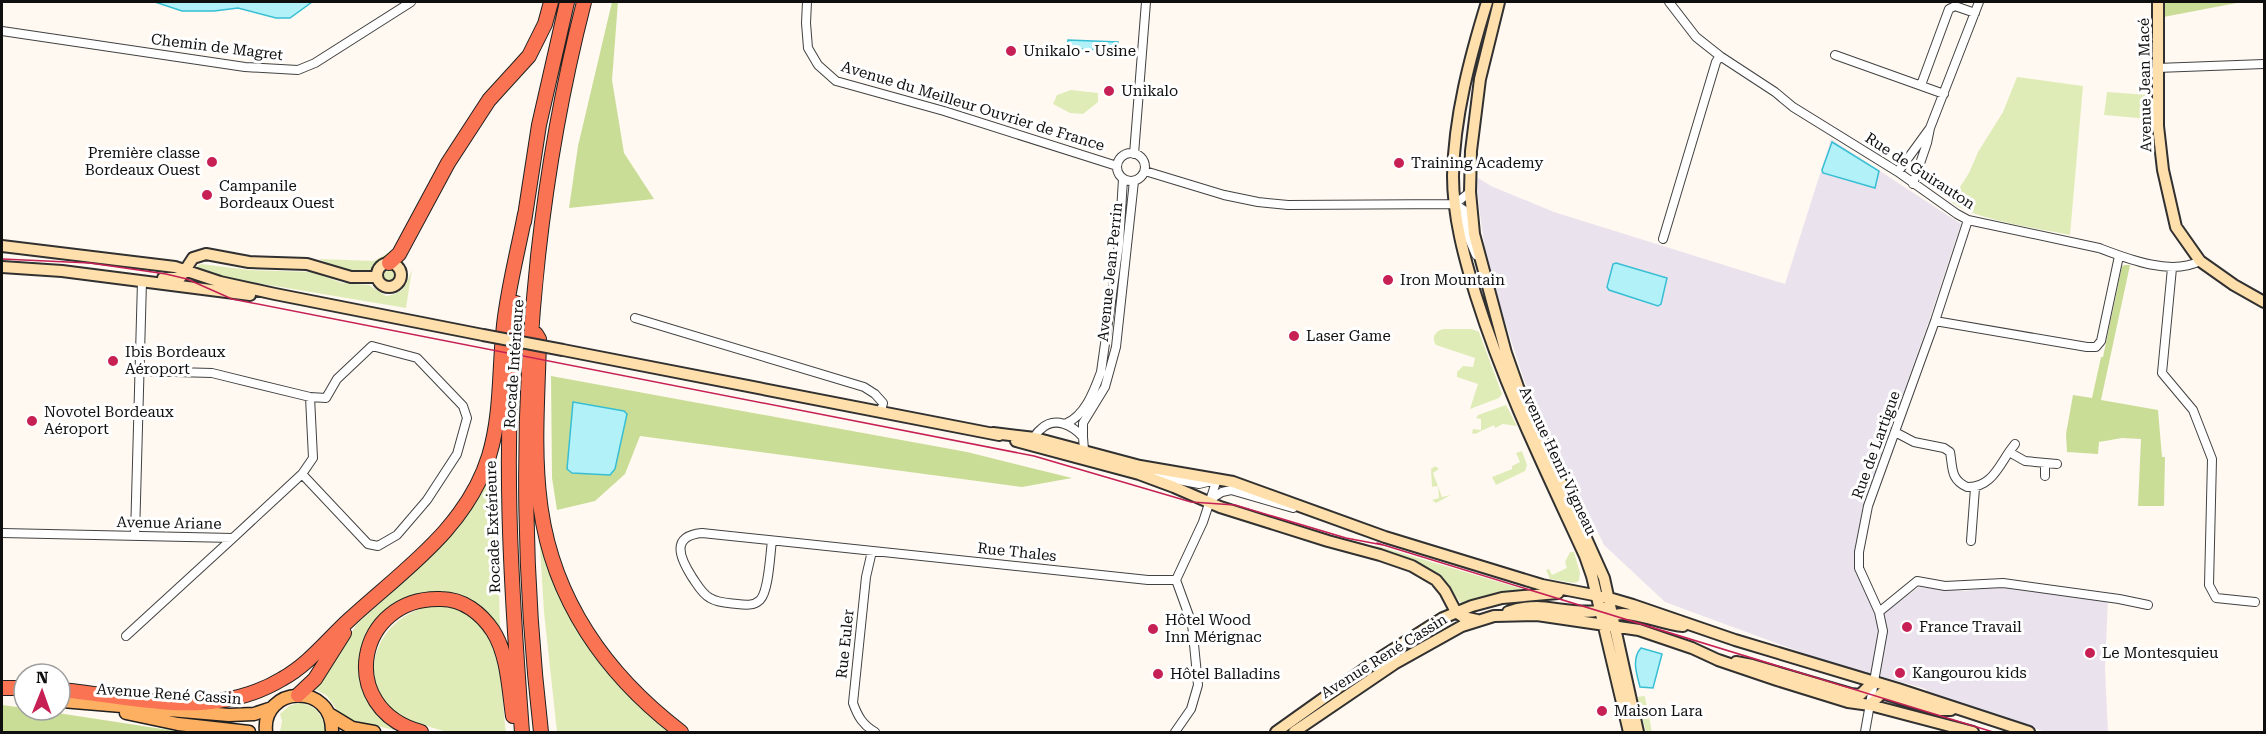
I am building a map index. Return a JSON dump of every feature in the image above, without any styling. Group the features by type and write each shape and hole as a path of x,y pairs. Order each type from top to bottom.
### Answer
{"highway":[{"path":"389,263 399,254 448,163 489,100 529,56 545,24 550,2"},
{"name":"Rocade Extérieure","path":"522,732 512,597 508,457 513,334 525,214 539,125 567,2"},
{"name":"Rocade Intérieure","path":"542,732 536,690 526,533 527,379 542,230 558,125 584,2"},
{"path":"72,698 179,703 218,702 265,688 299,668 435,543 467,503 490,455 504,324 525,214"},
{"path":"531,326 539,339 537,449 540,503 549,548 559,579 575,613 616,674 639,698 681,732"},
{"path":"421,732 398,724 378,706 368,684 366,659 368,647 375,633 393,612 418,600 432,598 461,602 475,611 494,632 504,660 516,732"},
{"path":"298,695 315,679 361,610"}],"main road":[{"name":"Avenue René Cassin","path":"72,698 213,714 254,714 272,708 279,701 298,695"},
{"path":"298,695 316,700 329,714 352,728 374,732"},
{"name":"Avenue René Cassin","path":"72,700 178,724 249,732"},
{"path":"266,732 267,718 272,708"},
{"path":"329,714 332,732"}],"street":[{"name":"Chemin de Magret","path":"2,31 245,67 298,70 315,63 411,2"},
{"name":"Avenue du Meilleur Ouvrier de France","path":"807,2 808,48 818,65 836,81 944,111 1117,166"},
{"path":"1134,154 1146,2"},
{"name":"Avenue Henri Vigneau","path":"1487,2 1461,108 1453,176 1455,204 1467,266 1495,355 1509,390 1585,556 1629,732"},
{"name":"Avenue Henri Vigneau","path":"1499,2 1480,79 1471,151 1470,192 1474,234 1482,271 1518,387 1604,578 1638,732"},
{"name":"Rue de Guirauton","path":"1669,2 1696,37 1720,56 1775,92 1793,107 1898,172 1968,220 2099,248 2172,268 2190,266 2200,261"},
{"path":"1898,172 1929,128 1979,2"},
{"name":"Avenue Jean Macé","path":"2158,2 2158,126 2163,170 2176,227 2200,261 2234,285 2265,302"},
{"path":"1921,85 1949,9 1955,6 1975,13"},
{"path":"1835,55 1944,94"},
{"path":"1663,239 1716,62 1720,56"},
{"path":"2157,69 2265,64"},
{"path":"1913,184 1927,142 1929,128"},
{"path":"1134,154 1144,162 1145,171 1134,181 1123,179 1118,173 1117,166 1121,158 1134,154"},
{"path":"1145,171 1224,195 1288,206 1455,204 1470,192"},
{"name":"Avenue Jean Perrin","path":"1038,443 1037,432 1045,425 1065,424 1072,421 1080,413 1097,385 1102,368 1119,244 1123,179"},
{"name":"Avenue Jean Perrin","path":"1083,450 1083,423 1098,401 1111,370 1127,255 1134,181"},
{"name":"Avenue Henri Vigneau","path":"1455,204 1464,210 1467,234 1482,271"},
{"name":"Rue de Lartigue","path":"1865,732 1882,631 1879,612 1859,568 1859,552 1868,506 1935,321 1968,220"},
{"path":"2,246 159,265 185,270 234,286 316,303 1083,450 1140,466 1217,479 1245,486 1417,547 1542,585 1609,598 1766,650 2029,732"},
{"path":"86,274 97,270 176,279 181,277 193,258 206,254 249,262 307,264 351,277 377,277"},
{"path":"1935,321 2087,347 2096,346 2101,341 2119,255"},
{"path":"389,263 395,264 400,269 402,277 399,284 388,288 380,284 377,277 379,269 389,263"},
{"path":"2,267 43,269 316,303"},
{"path":"2172,268 2162,373 2193,410 2212,459 2209,585 2216,598 2255,602"},
{"path":"135,536 142,281"},
{"path":"635,318 864,387 875,394 882,403 881,411"},
{"path":"138,371 212,373 310,397 326,398 337,379 372,346 417,358 463,406 467,418 457,454 428,500 397,535 378,546 368,544 302,474"},
{"path":"1102,368 1111,370"},
{"name":"Avenue Ariane","path":"2,533 233,538 302,474 314,458 310,397"},
{"path":"1065,424 1083,437"},
{"path":"1895,432 1914,442 1944,448 1950,452 1951,471 1954,478 1967,488 1975,488 1988,482 2014,444"},
{"path":"1038,443 1070,455 1138,474 1328,541 1412,566 1436,580 1445,591 1456,612 1463,618 1477,620"},
{"path":"1070,455 1076,455 1083,450"},
{"path":"2009,452 2025,461 2058,464"},
{"path":"2044,476 2045,464"},
{"path":"1138,474 1199,484 1217,479"},
{"path":"1175,732 1197,695 1198,676 1191,617 1176,580 1217,479"},
{"path":"1971,541 1975,488"},
{"path":"1210,501 1222,492 1231,490 1318,513"},
{"name":"Rue Thales","path":"772,541 765,589 760,600 748,605 718,601 704,594 682,562 680,551 682,543 697,533 1148,580 1176,580"},
{"path":"126,636 233,538"},
{"name":"Rue Euler","path":"872,550 866,577 854,703 857,715 865,726 875,732"},
{"path":"1879,612 1917,581 1945,586 2003,583 2148,605"},
{"name":"Avenue René Cassin","path":"1276,732 1401,644 1456,612 1489,601 1516,596 1576,592"},
{"path":"1494,616 1526,607 1600,611 1604,609 1609,598"},
{"path":"1614,621 1630,614 1666,624 1700,627"},
{"name":"Avenue René Cassin","path":"1294,732 1394,664 1446,634 1477,620 1494,616 1537,615 1603,625 1614,621"},
{"path":"1614,621 1677,642 1718,660 1848,702 1870,705 1973,732"},
{"path":"1718,660 1752,664 1851,694 1860,695 1874,682"},
{"path":"1870,705 1882,693 1939,710 1961,710"},
{"path":"1168,732 1185,718"}],"shaded area":[{"path":"1831,139 1961,224 1864,504 1855,552 1856,567 1877,617 1919,587 1964,591 2002,586 2108,599 2105,668 2108,732 2047,732 2017,724 1928,695 1926,689 1869,673 1862,675 1665,602 1604,545 1524,380 1487,266 1475,176 1491,186 1554,212 1785,284"}],"green space":[{"path":"612,2 618,2 612,80 624,153 654,199 569,208 578,146"},
{"path":"2158,2 2242,2 2158,18"},
{"path":"2017,77 2083,86 2070,235 1989,218 1972,213 1951,201 2003,112"},
{"path":"1071,90 1098,93 1098,102 1083,114 1070,113 1053,104 1057,95"},
{"path":"2107,92 2149,95 2149,119 2104,115"},
{"path":"396,248 389,258 373,269 363,272 343,270 319,259 374,261"},
{"path":"201,264 250,270 313,272 342,283 369,285 386,296 397,293 404,287 412,269 406,308 209,275 197,269 197,266"},
{"path":"2130,265 2101,400 2158,410 2162,457 2165,457 2164,506 2138,506 2141,439 2122,438 2099,442 2098,454 2067,452 2066,434 2073,395 2092,398 2122,266"},
{"path":"389,269 394,271 396,276 394,281 389,283 384,281 382,276 384,271"},
{"path":"1443,329 1472,329 1479,332 1502,394 1499,398 1470,409 1478,384 1457,377 1457,372 1463,366 1473,367 1475,358 1436,345 1435,335"},
{"path":"551,376 967,452 1072,478 1022,487 640,436 625,474 595,501 557,510 552,478"},
{"path":"1506,405 1517,426 1503,424 1495,428 1494,425 1475,434 1472,433 1473,429 1481,430 1481,419 1476,418 1478,415"},
{"path":"1522,451 1527,465 1525,471 1496,485 1492,477 1512,469 1512,466 1520,462 1516,453"},
{"path":"493,457 496,458 500,631 484,611 469,599 450,594 428,593 403,599 382,614 361,681 369,704 379,717 394,730 347,719 340,714 327,696 315,689 357,624 432,556 467,512"},
{"path":"1435,466 1439,469 1433,473 1438,486 1432,487 1431,469"},
{"path":"1438,486 1442,497 1451,495 1436,503 1432,500 1439,498"},
{"path":"539,533 605,668 636,704 670,732 557,732 544,612"},
{"path":"1353,543 1381,547 1526,590 1501,594 1498,592 1466,604 1461,603 1440,576 1420,563"},
{"path":"1570,552 1574,552 1580,573 1579,581 1574,583 1550,579 1546,570 1549,569 1552,575 1567,568 1565,562"},
{"path":"435,605 458,609 473,619 484,631 492,646 501,680 506,732 451,732 413,723 389,706 378,690 374,672 376,654 384,637 396,623 414,612"},
{"path":"1645,696 1652,732 1646,732 1637,697"},
{"path":"298,703 310,706 318,712 325,732 280,732 282,721 280,714 289,706"},
{"path":"2,705 12,706 12,722 72,722 72,715 182,732 2,732"}],"water":[{"path":"155,2 312,2 290,18 276,18 238,8 182,11"},
{"path":"1068,40 1118,42 1117,51 1067,48"},
{"path":"1832,142 1879,171 1875,188 1823,173"},
{"path":"1613,264 1667,278 1661,304 1658,306 1609,290 1607,287"},
{"path":"573,402 624,411 627,414 615,469 610,475 572,473 567,469"},
{"path":"1641,648 1662,654 1653,688 1640,687 1635,662"}],"tram line":[{"path":"2,259 90,263 166,274 187,279 232,299 1034,456 1191,502 1235,505 1346,538 1383,545"},
{"path":"1377,543 1993,732"}],"place":[{"name":"Unikalo - Usine","path":"1011,51"},
{"name":"Unikalo","path":"1109,91"},
{"name":"Première classe Bordeaux Ouest","path":"212,162"},
{"name":"Training Academy","path":"1399,163"},
{"name":"Campanile Bordeaux Ouest","path":"207,195"},
{"name":"Iron Mountain","path":"1388,280"},
{"name":"Laser Game","path":"1294,336"},
{"name":"Ibis Bordeaux Aéroport","path":"113,361"},
{"name":"Novotel Bordeaux Aéroport","path":"32,421"},
{"name":"France Travail","path":"1907,627"},
{"name":"Hôtel Wood Inn Mérignac","path":"1153,629"},
{"name":"Le Montesquieu","path":"2090,653"},
{"name":"Kangourou kids","path":"1900,673"},
{"name":"Hôtel Balladins","path":"1158,674"},
{"name":"Maison Lara","path":"1602,711"}]}
